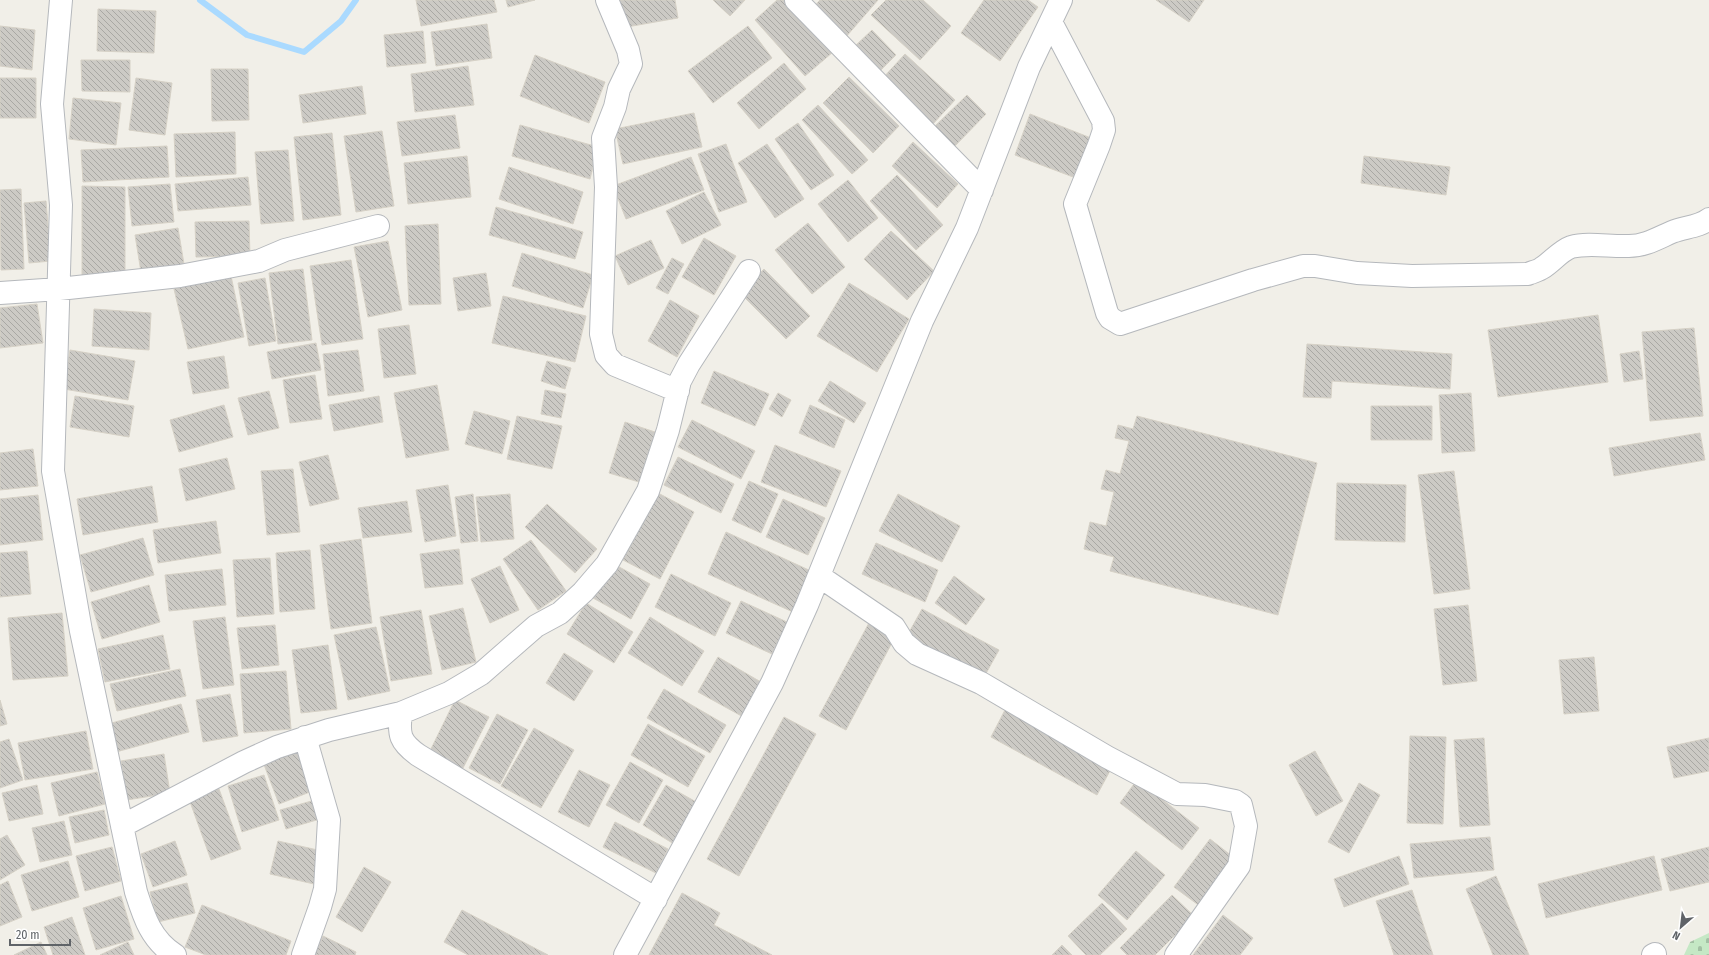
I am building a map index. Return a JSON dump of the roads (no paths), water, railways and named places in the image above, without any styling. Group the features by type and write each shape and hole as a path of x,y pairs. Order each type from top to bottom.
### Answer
{"street":[{"path":"61,0 52,104 61,205 53,471 81,631 136,892 146,923 164,948 175,955"},
{"path":"607,0 628,50 631,64 619,89 615,107 604,138 606,187 601,334 606,355 615,364 678,391"},
{"path":"796,0 982,190"},
{"path":"626,955 772,683 819,576 922,321 967,228 1029,67 1061,0"},
{"path":"1051,22 1103,120 1104,130 1075,204 1107,313 1110,318 1120,324 1253,280 1303,266 1315,266 1357,273 1412,276 1528,274 1541,269 1565,249 1591,244 1607,247 1631,246 1654,242 1673,232 1693,226 1709,218"},
{"path":"0,293 59,289 180,276 259,261 285,250 378,226"},
{"path":"122,826 244,762 277,747 329,730 401,713 449,693 481,674 536,626 560,613 583,592 607,564 648,491 668,430 680,381 689,364 749,271"},
{"path":"819,576 894,627 904,643 917,654 981,683 1107,757 1177,794 1213,797 1235,801 1240,805 1246,826 1239,866 1176,955"},
{"path":"401,713 399,731 406,746 418,755 656,899"},
{"path":"302,955 320,907 325,889 329,820 305,737"}],"waterway":[{"path":"200,0 247,35 304,52 341,21 356,0"}]}
